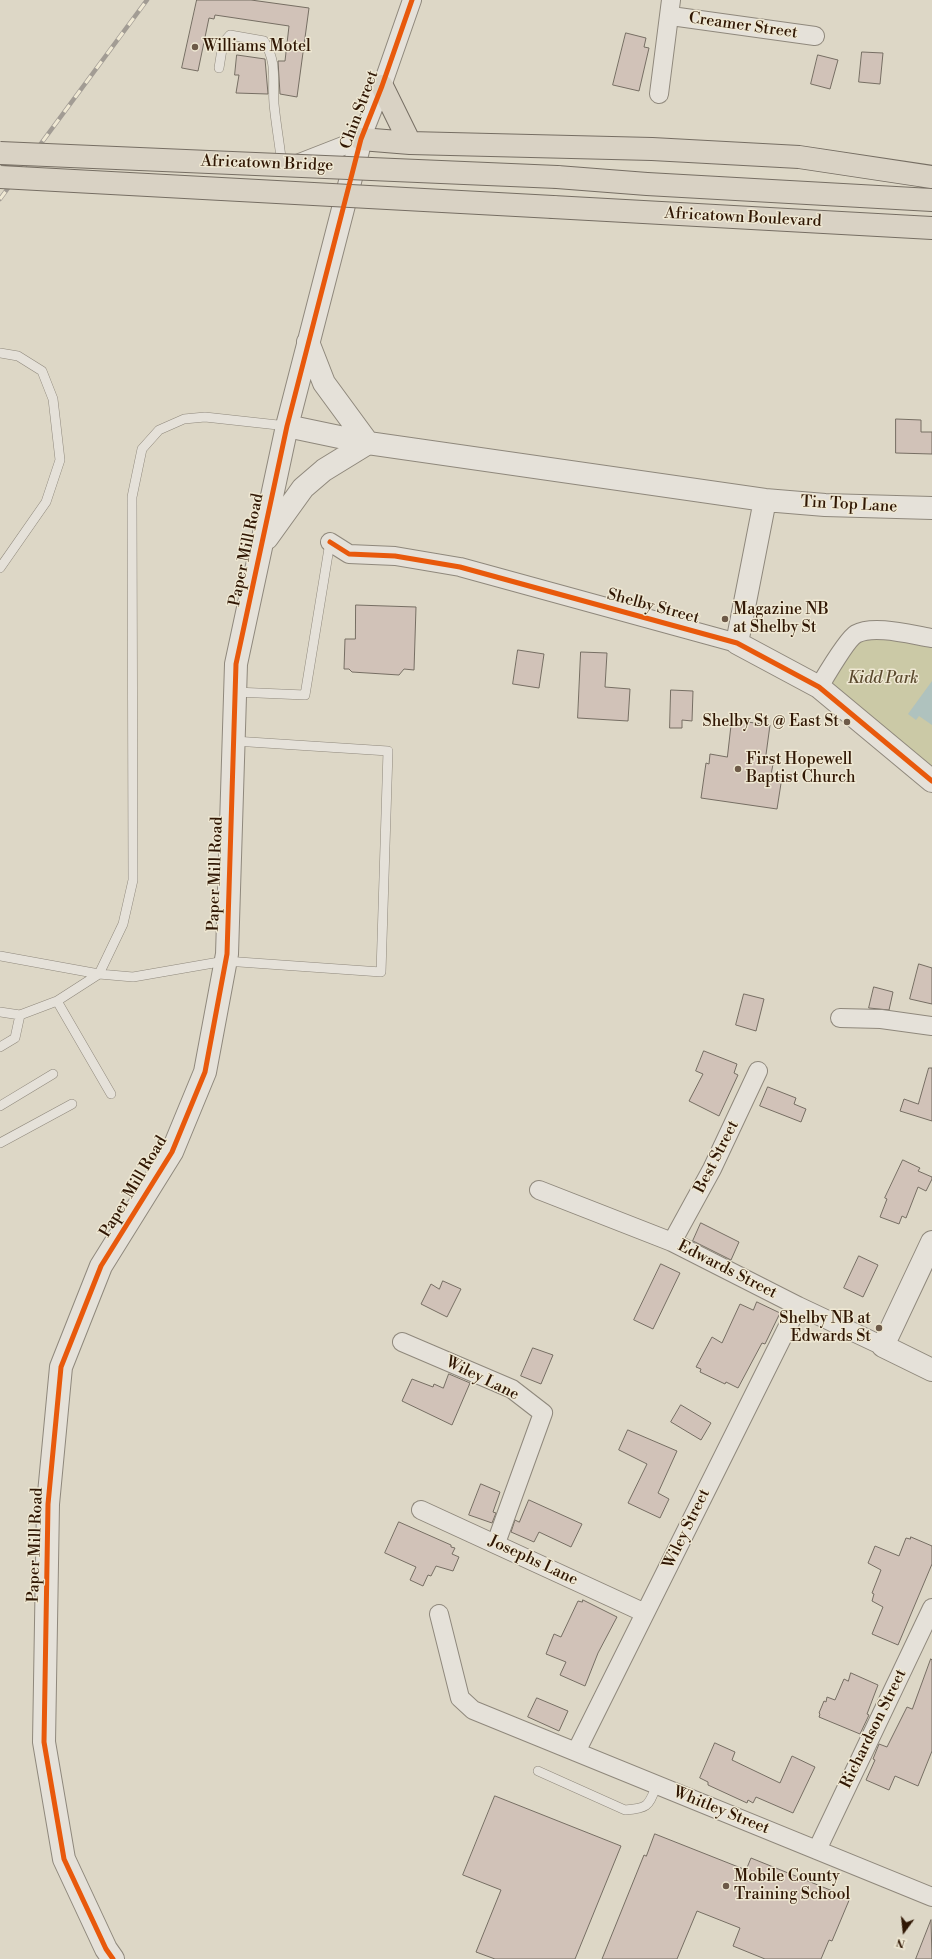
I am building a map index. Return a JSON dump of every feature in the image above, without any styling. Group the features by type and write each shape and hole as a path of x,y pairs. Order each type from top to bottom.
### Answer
{"main road":[{"path":"382,86 410,143"},
{"path":"361,139 410,143 652,149 800,157 932,177"},
{"name":"Africatown Bridge","path":"0,153 558,177"},
{"name":"Africatown Boulevard","path":"558,177 647,184 932,200"},
{"name":"Africatown Bridge","path":"0,178 553,207"},
{"name":"Africatown Boulevard","path":"553,207 932,228"}],"street":[{"name":"Chin Street","path":"337,231 361,139 382,86 412,0"},
{"name":"Creamer Street","path":"671,8 815,36"},
{"path":"659,94 671,8"},
{"path":"0,159 268,175 361,139"},
{"name":"Paper Mill Road","path":"114,1959 106,1949 64,1859 44,1742 48,1504 61,1366 101,1266 172,1152 205,1072 225,961 236,664 287,426 337,231"},
{"path":"262,546 303,488 324,470 368,444 324,383 308,342"},
{"name":"Tin Top Lane","path":"287,426 368,444 765,500 825,505 932,508"},
{"path":"737,643 765,500"},
{"name":"Shelby Street","path":"330,542 350,554 395,556 460,567 737,643 819,687 932,781"},
{"path":"819,687 835,660 855,634 874,630 932,638"},
{"path":"840,1018 881,1019 932,1026"},
{"name":"Best Street","path":"672,1242 712,1169 758,1071"},
{"name":"Edwards Street","path":"539,1190 672,1242 798,1306 932,1370"},
{"path":"883,1346 932,1242"},
{"name":"Wiley Street","path":"576,1752 798,1306"},
{"name":"Wiley Lane","path":"402,1342 512,1389 543,1413 496,1543"},
{"name":"Josephs Lane","path":"421,1510 496,1543 645,1613"},
{"name":"Richardson Street","path":"816,1850 932,1608"},
{"name":"Whitley Street","path":"439,1614 460,1698 473,1710 932,1897"}],"lane":[{"path":"219,68 223,43 230,35 264,41 270,50 275,76 274,102 282,170"},
{"path":"0,353 18,356 42,371 53,399 60,460 46,502 0,568"},
{"path":"0,1012 20,1015 57,1001 99,974 123,924 133,880 132,497 142,449 159,430 184,419 206,416 287,426"},
{"path":"235,692 305,696 330,542"},
{"path":"0,956 99,974 133,977 225,961 381,972 388,751 234,741"},
{"path":"57,1001 110,1094"},
{"path":"0,1047 15,1038 20,1015"},
{"path":"0,1106 53,1074"},
{"path":"0,1143 72,1104"},
{"path":"538,1771 625,1810 641,1809 648,1804 657,1785"}],"green space":[{"name":"Kidd Park","path":"855,634 932,638 932,781 819,687"}],"shaded area":[{"path":"932,681 932,725 919,716 916,720 908,714"}],"building":[{"name":"Williams Motel","path":"197,0 251,0 309,8 297,97 280,94 278,61 285,61 289,26 215,15 214,19 209,18 198,71 182,68"},
{"path":"626,33 646,38 644,47 649,48 639,91 613,85"},
{"path":"862,52 883,53 880,84 859,82"},
{"name":"Williams Motel","path":"237,55 265,59 268,94 236,93 239,75 235,75"},
{"path":"818,55 838,60 830,89 811,84"},
{"path":"896,419 921,420 921,432 932,432 932,454 896,453"},
{"path":"356,605 416,607 414,670 404,669 399,675 352,672 349,669 344,669 345,639 355,639"},
{"path":"518,650 544,654 539,688 513,684"},
{"path":"581,652 607,653 605,687 630,689 628,721 578,718"},
{"path":"671,690 693,691 692,721 682,720 682,728 670,728"},
{"name":"First Hopewell Baptist Church","path":"732,720 770,725 765,762 773,764 771,775 782,777 777,809 701,798 706,763 709,764 710,754 727,757"},
{"path":"919,964 932,968 932,1004 910,999"},
{"path":"874,987 893,992 889,1010 869,1008"},
{"path":"744,994 764,999 756,1031 736,1025"},
{"path":"704,1051 737,1064 734,1073 738,1075 719,1116 689,1101 703,1074 696,1071"},
{"path":"929,1068 932,1068 932,1121 900,1111 904,1099 918,1104"},
{"path":"768,1087 796,1098 794,1104 806,1109 801,1122 760,1106"},
{"path":"903,1160 920,1168 918,1171 932,1177 932,1179 926,1191 918,1187 906,1218 902,1216 899,1224 880,1217 887,1199 885,1198"},
{"path":"701,1223 739,1242 731,1260 693,1241"},
{"path":"859,1256 878,1265 863,1297 844,1288"},
{"path":"661,1264 680,1273 653,1329 634,1320"},
{"path":"443,1281 461,1289 447,1317 421,1304 431,1284 439,1289"},
{"path":"757,1302 780,1313 765,1344 762,1343 738,1388 726,1382 725,1384 700,1372 701,1369 696,1367 712,1337 722,1343 740,1304 753,1310"},
{"path":"533,1348 553,1355 541,1384 521,1376"},
{"path":"449,1374 470,1383 452,1425 402,1401 412,1379 433,1387 434,1384 443,1388"},
{"path":"681,1405 711,1423 701,1440 671,1422"},
{"path":"628,1430 677,1451 658,1493 669,1499 660,1518 628,1503 647,1464 619,1450"},
{"path":"481,1484 500,1492 493,1512 496,1513 492,1523 469,1515"},
{"path":"529,1500 582,1524 571,1547 539,1532 534,1542 511,1532 515,1520 519,1522"},
{"path":"399,1522 455,1548 452,1554 459,1557 453,1571 436,1566 431,1576 428,1575 423,1586 410,1580 416,1567 385,1553"},
{"path":"911,1537 932,1546 932,1564 898,1645 872,1634 883,1607 872,1601 874,1594 872,1593 881,1570 868,1563 875,1546 899,1556 906,1538 910,1539"},
{"path":"583,1600 617,1617 598,1653 585,1686 560,1675 566,1662 546,1654 554,1634 561,1637 578,1601 582,1602"},
{"path":"931,1659 932,1751 918,1786 895,1776 889,1790 866,1780 875,1760 873,1759 879,1744 887,1747 907,1707 912,1709"},
{"path":"851,1673 878,1685 867,1714 869,1715 860,1734 819,1717 824,1701 826,1702 827,1697 835,1700 844,1679 848,1681"},
{"path":"537,1698 568,1711 559,1731 528,1717"},
{"path":"715,1743 735,1752 732,1760 780,1783 792,1756 815,1767 793,1813 756,1797 753,1803 748,1800 747,1803 708,1785 708,1782 700,1778"},
{"path":"495,1796 621,1846 575,1959 495,1959 476,1952 501,1890 463,1875"},
{"path":"655,1834 746,1870 751,1858 850,1898 832,1941 829,1940 821,1959 765,1959 733,1946 740,1928 697,1911 677,1959 602,1959 644,1855 646,1856"},
{"path":"931,1920 932,1959 916,1959"}],"railway":[{"path":"0,199 147,0"}],"cycle path":[{"path":"113,1959 106,1949 64,1859 44,1742 48,1504 61,1367 101,1266 172,1152 205,1072 227,954 236,664 287,426 361,139 382,86 412,0"},
{"path":"330,542 349,554 395,556 460,567 737,643 819,687 932,781"}],"place":[{"name":"Williams Motel","path":"195,47"},
{"name":"Magazine NB at Shelby St","path":"725,619"},
{"name":"Shelby St @ East St","path":"847,722"},
{"name":"First Hopewell Baptist Church","path":"738,769"},
{"name":"Shelby NB at Edwards St","path":"879,1328"},
{"name":"Mobile County Training School","path":"726,1886"}]}
